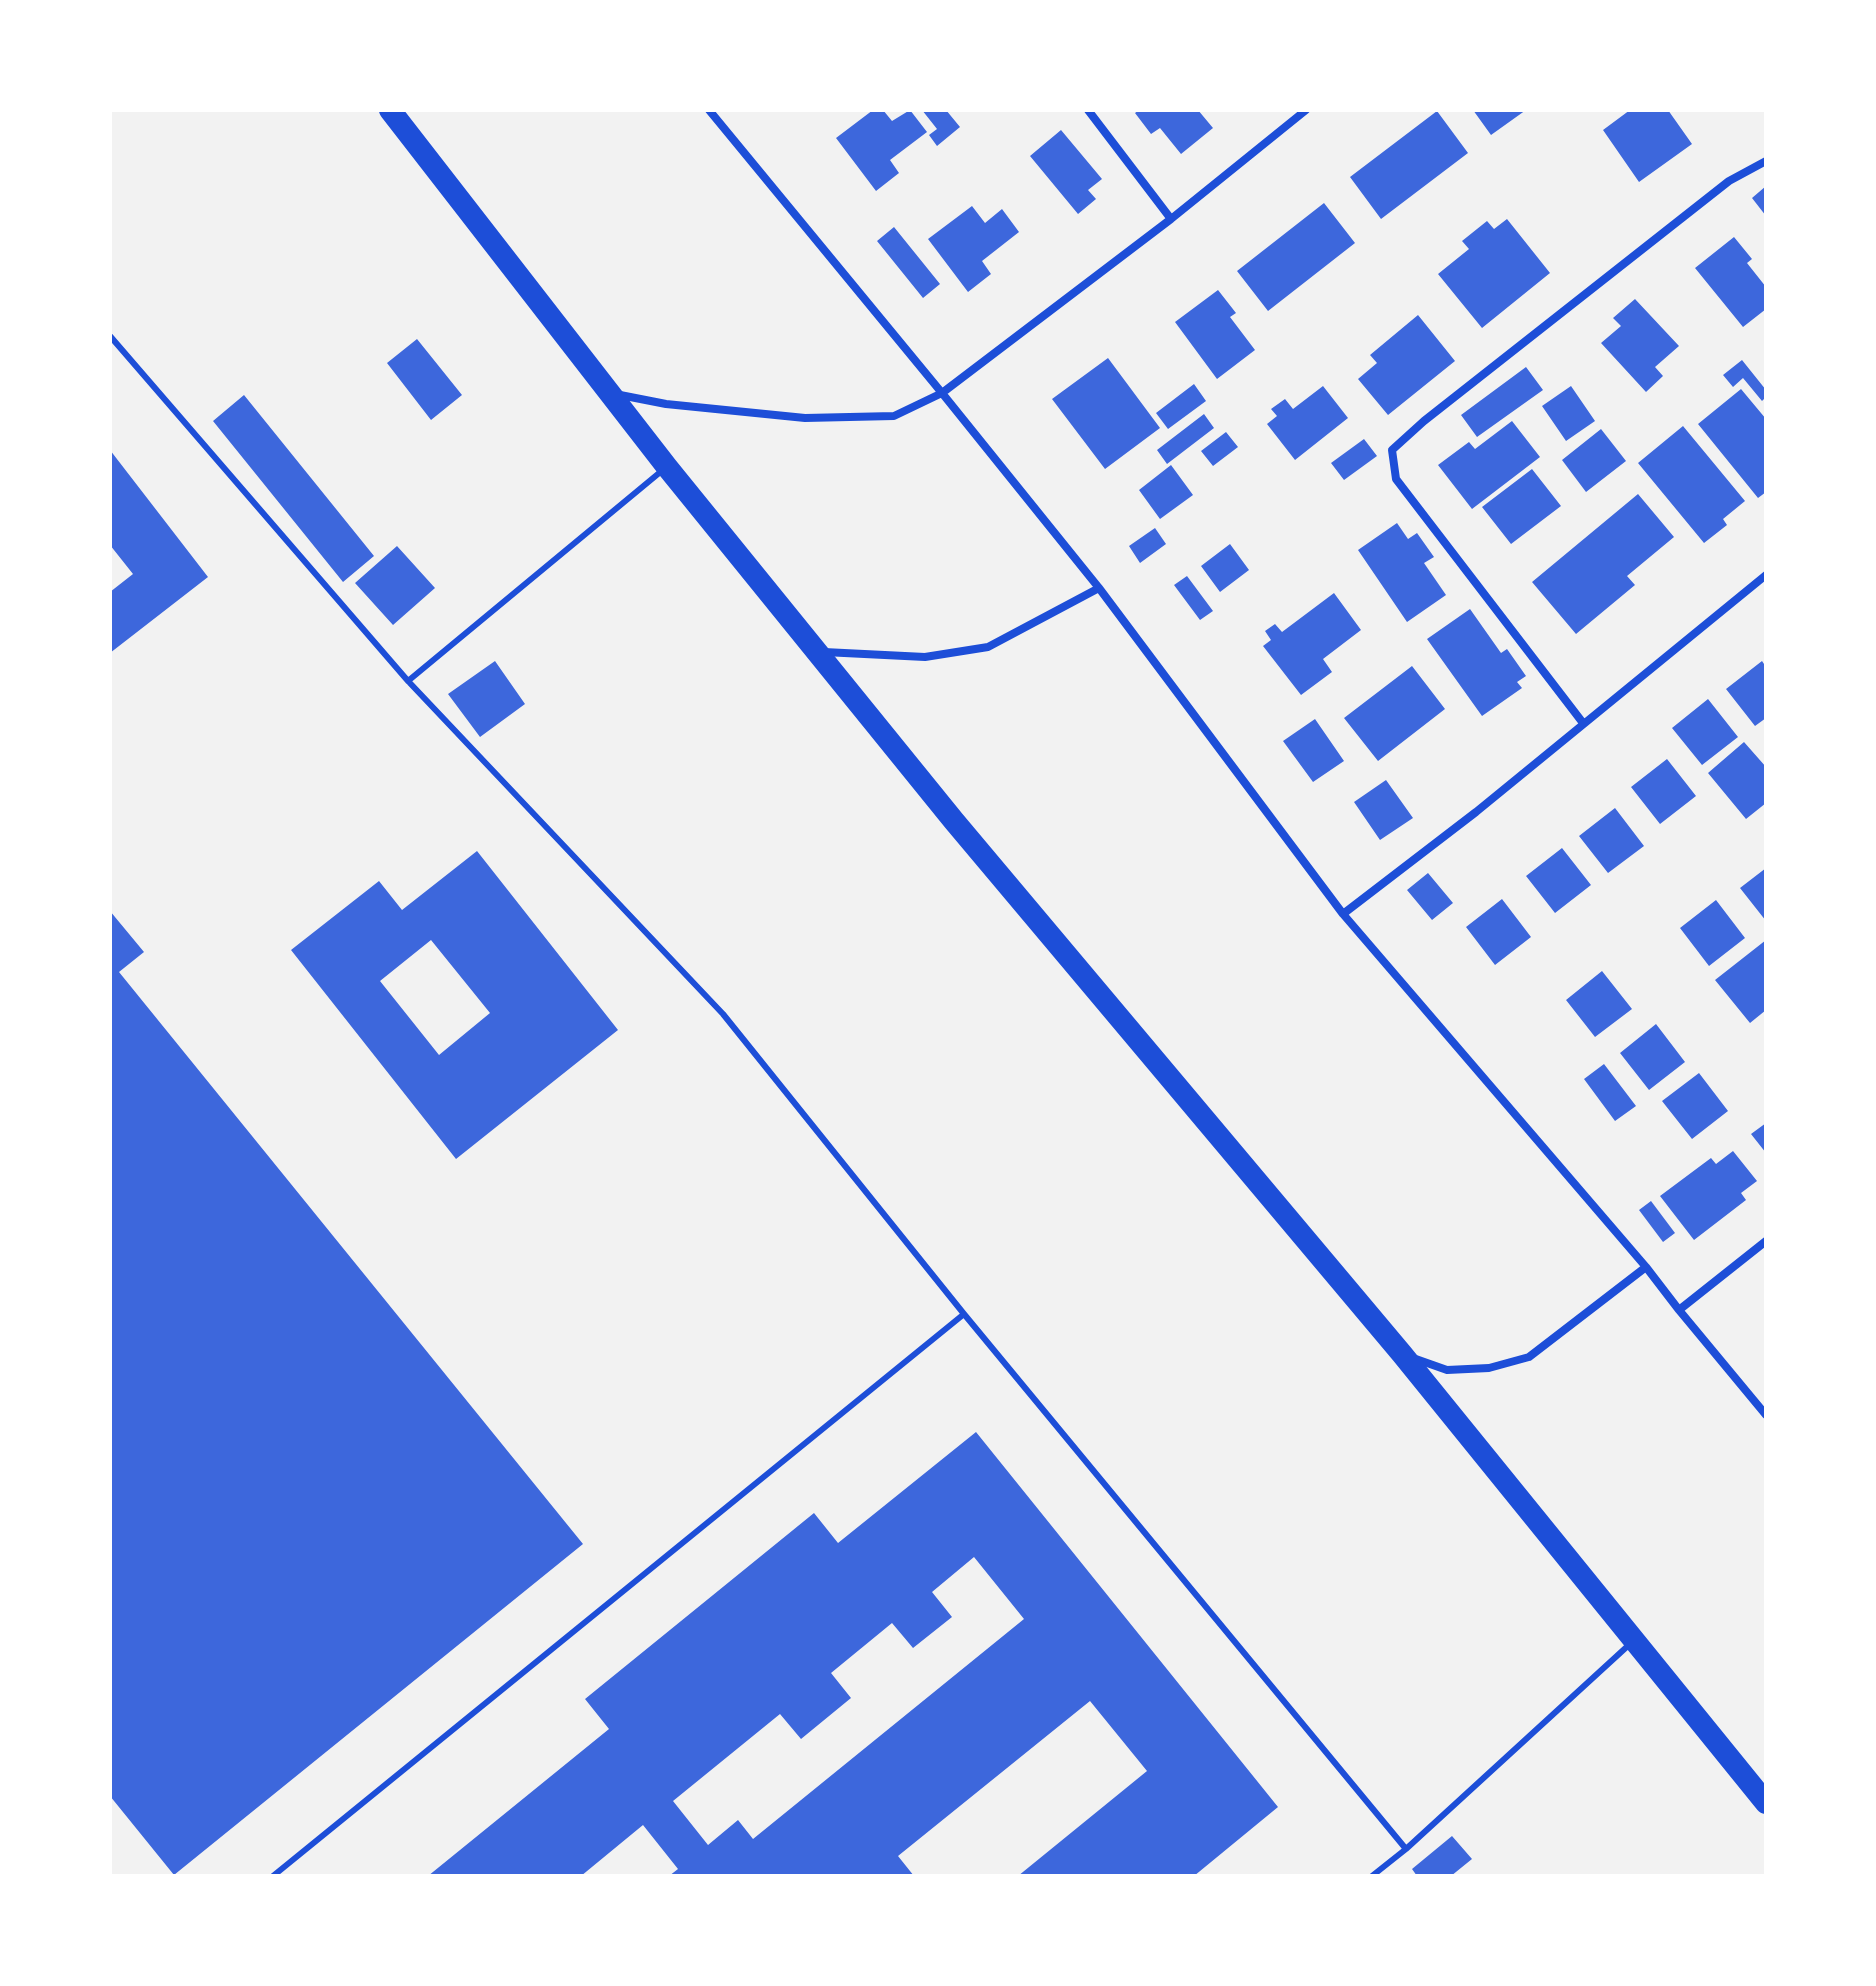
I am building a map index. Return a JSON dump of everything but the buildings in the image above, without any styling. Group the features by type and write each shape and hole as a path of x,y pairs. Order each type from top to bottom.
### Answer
{"highway":[{"path":"390,110 667,467 954,821 1402,1354 1766,1803"}],"street":[{"path":"709,110 1099,588 1343,914 1646,1267 1766,1415"},
{"path":"1088,110 1171,219"},
{"path":"611,393 666,404 805,418 894,416 942,393 1171,219 1306,110"},
{"path":"1583,723 1396,479 1392,450 1436,411 1729,181 1766,161"},
{"path":"1343,914 1476,812 1766,575"},
{"path":"819,651 925,657 988,647 1099,588"},
{"path":"1679,1310 1766,1241"},
{"path":"1402,1354 1447,1370 1489,1368 1529,1357 1646,1267"}],"lane":[{"path":"110,336 408,681 723,1014 964,1314 1406,1849"},
{"path":"408,681 667,467"},
{"path":"273,1876 964,1314"},
{"path":"1372,1876 1406,1849 1634,1641"}]}
